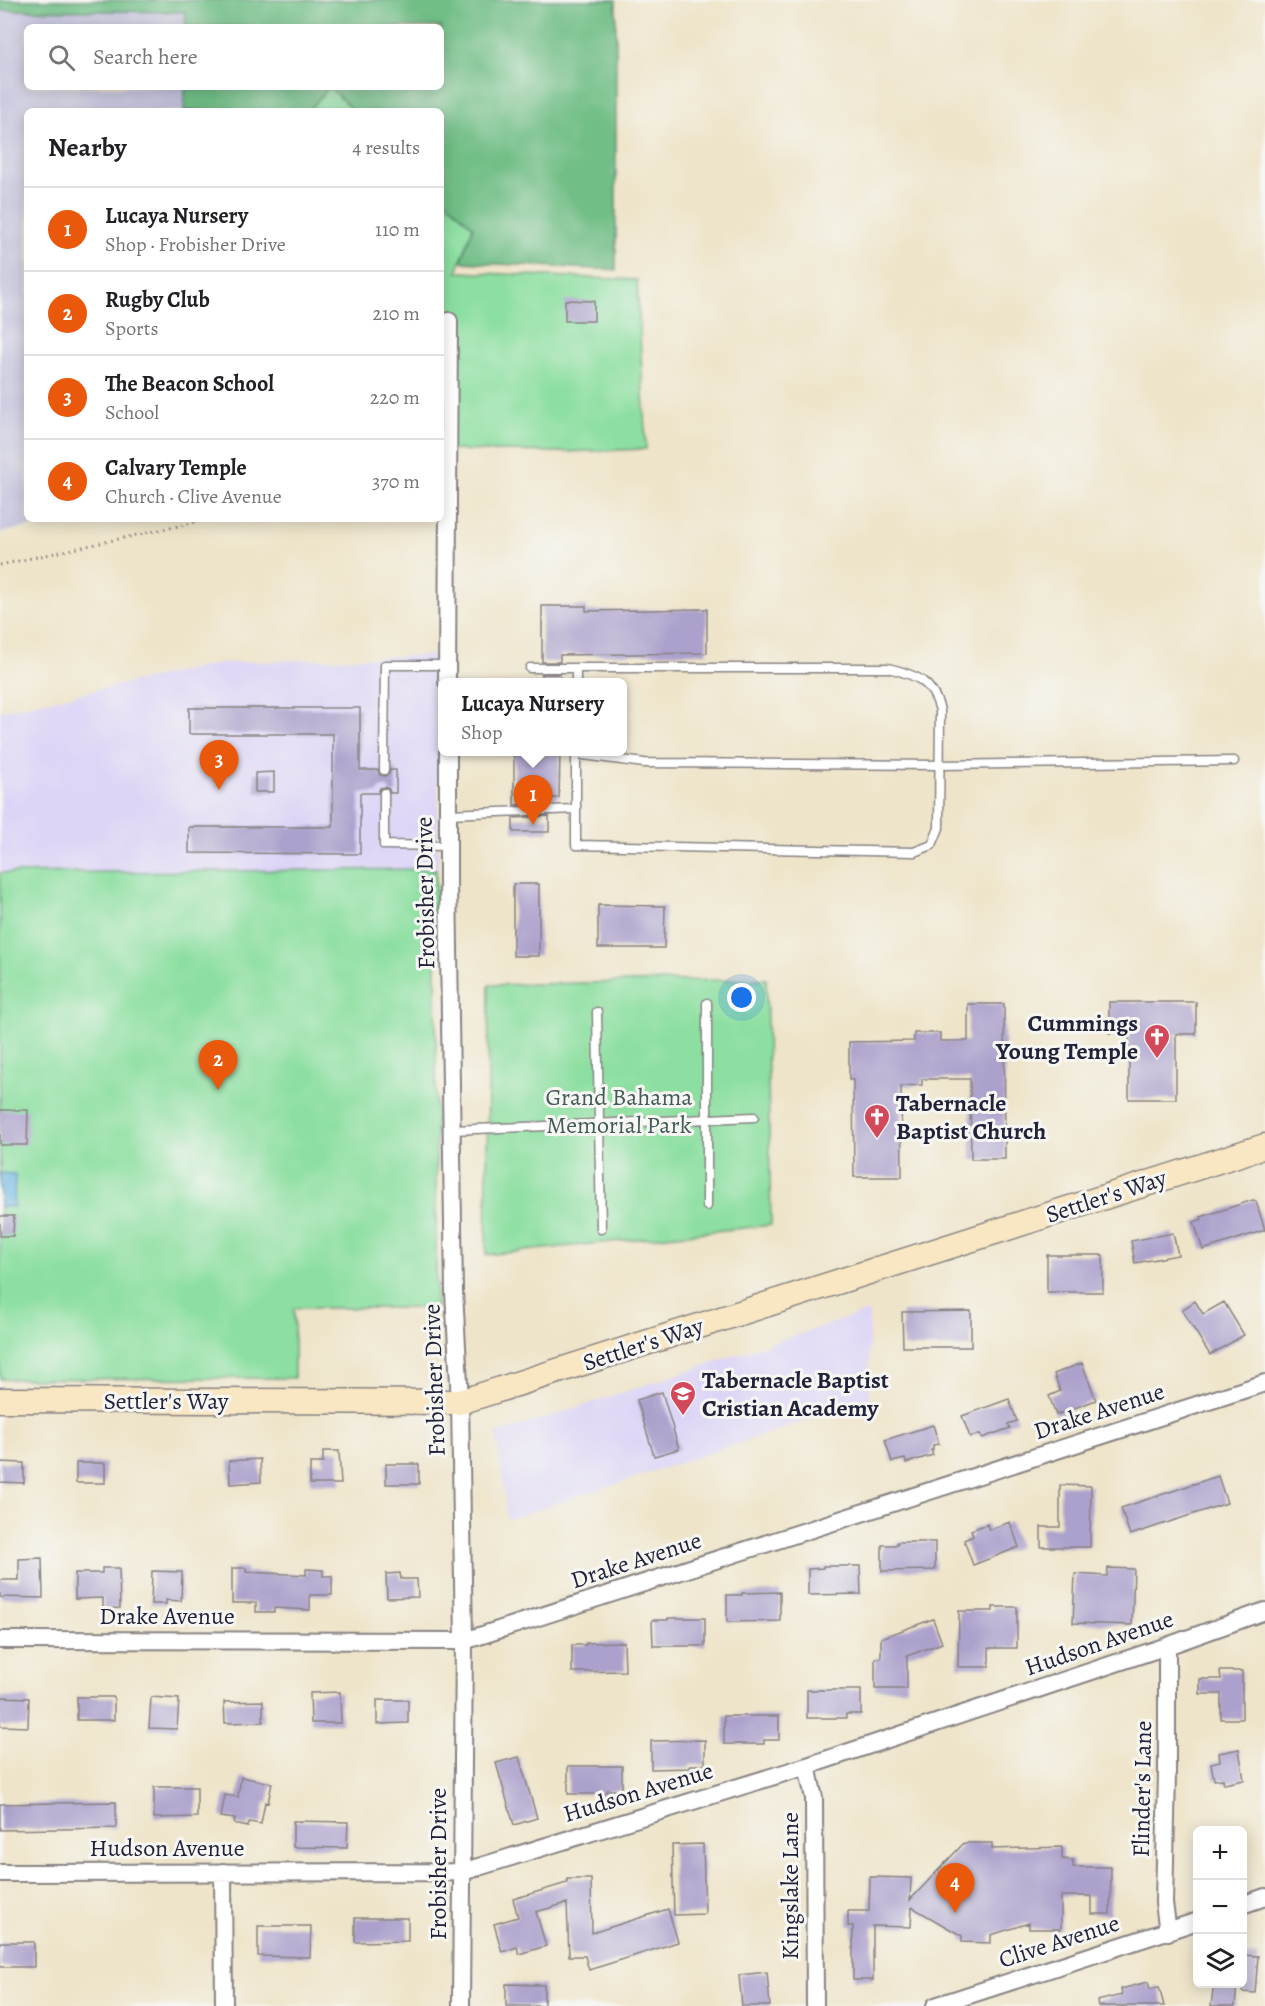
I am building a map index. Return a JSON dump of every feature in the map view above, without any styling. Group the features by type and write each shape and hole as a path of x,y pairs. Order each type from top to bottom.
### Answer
{"main road":[{"name":"Settler's Way","path":"0,1400 460,1402 1265,1146"}],"street":[{"path":"447,678 449,321"},
{"name":"Frobisher Drive","path":"448,756 454,1292 460,1402 464,1641 461,2006"},
{"name":"Drake Avenue","path":"0,1640 464,1641 1265,1383"},
{"name":"Hudson Avenue","path":"0,1873 462,1872 807,1766 1265,1611"},
{"name":"Flinder's Lane","path":"1167,1646 1164,1903 1168,1932"},
{"name":"Kingslake Lane","path":"807,1766 814,1798 815,2006"},
{"path":"223,1872 224,2006"},
{"path":"1247,1903 1265,1897"},
{"name":"Clive Avenue","path":"935,2006 1193,1923"}],"lane":[{"path":"384,770 385,665 447,665"},
{"path":"530,668 888,668 906,672 923,681 936,693 940,710 939,828 932,845 914,852 576,845 576,756"},
{"path":"576,668 576,678"},
{"path":"596,756 644,763 940,765 1234,761"},
{"path":"384,793 384,845 448,846"},
{"path":"448,814 576,809"},
{"path":"707,1003 707,1206"},
{"path":"597,1012 601,1229"},
{"path":"452,1130 754,1118"}],"path":[{"path":"0,565 196,522"}],"shaded area":[{"path":"0,10 186,12 186,24 24,24 24,90 185,90 184,108 24,108 24,522 51,522 0,533"},
{"path":"438,655 438,869 0,872 0,711 221,663"},
{"name":"Tabernacle Baptist Cristian Academy","path":"869,1311 869,1400 507,1520 497,1434"}],"green space":[{"path":"0,0 616,0 616,270 461,262 473,227 444,199 444,108 351,108 332,90 444,90 444,24 186,24 185,12 0,10"},
{"path":"185,90 326,90 311,108 184,108"},
{"path":"326,90 332,90 351,108 311,108"},
{"path":"444,199 473,227 457,272 637,280 646,449 562,452 444,450"},
{"path":"436,869 436,1308 294,1308 294,1378 0,1379 0,873"},
{"name":"Grand Bahama Memorial Park","path":"766,979 771,1225 486,1255 489,985"}],"water":[{"path":"0,1173 15,1174 14,1207 0,1207"}],"building":[{"path":"565,300 594,301 594,321 565,321"},
{"path":"542,606 586,606 586,611 707,609 707,653 560,655 560,662 542,662"},
{"path":"542,674 560,674 560,678 542,678"},
{"path":"189,708 360,708 360,770 378,770 380,775 385,776 390,770 396,770 396,793 390,793 385,787 380,788 378,793 360,793 360,854 189,853 189,827 333,827 333,734 189,734"},
{"path":"514,756 560,756 559,798 549,798 549,804 514,805"},
{"path":"274,772 274,792 255,792 255,773"},
{"path":"549,816 549,832 513,832 513,818"},
{"path":"513,884 539,884 539,956 513,956"},
{"path":"598,905 665,906 664,948 598,948"},
{"path":"1109,1002 1196,1002 1196,1034 1176,1034 1176,1099 1129,1099 1129,1033 1109,1033"},
{"path":"968,1004 1004,1004 1005,1159 971,1159 970,1079 922,1079 922,1085 901,1086 902,1177 854,1177 853,1080 849,1080 849,1042 914,1041 914,1033 940,1033 940,1041 968,1041"},
{"path":"0,1110 28,1110 27,1145 0,1145"},
{"path":"1256,1201 1265,1230 1203,1250 1194,1222 1202,1219 1201,1217"},
{"path":"0,1216 14,1216 13,1236 0,1236"},
{"path":"1173,1233 1178,1255 1135,1263 1131,1241"},
{"path":"1047,1255 1103,1255 1103,1292 1047,1292"},
{"path":"1195,1301 1203,1314 1224,1302 1244,1335 1210,1355 1182,1310"},
{"path":"971,1311 971,1347 903,1347 902,1312"},
{"path":"1082,1363 1096,1400 1056,1415 1049,1396 1060,1391 1054,1374"},
{"path":"662,1392 679,1449 654,1456 637,1400"},
{"path":"1009,1399 1017,1421 1008,1424 1010,1428 982,1438 980,1434 970,1437 962,1416"},
{"path":"933,1425 939,1444 933,1445 933,1450 931,1450 933,1455 906,1463 905,1459 892,1462 885,1440"},
{"path":"323,1451 339,1451 341,1484 310,1484 310,1463 323,1463"},
{"path":"260,1459 261,1482 230,1484 229,1461"},
{"path":"0,1462 24,1463 24,1483 0,1482"},
{"path":"76,1463 105,1463 105,1483 76,1483"},
{"path":"386,1464 419,1464 419,1484 386,1484"},
{"path":"1218,1476 1227,1503 1130,1535 1121,1508"},
{"path":"1060,1485 1091,1486 1090,1547 1041,1547 1041,1527 1060,1527"},
{"path":"1010,1522 1019,1547 973,1565 964,1540 973,1536 971,1530 987,1524 989,1530"},
{"path":"897,1542 935,1542 935,1570 882,1571 882,1545 897,1545"},
{"path":"42,1558 43,1598 0,1597 0,1580 19,1580 19,1559"},
{"path":"823,1566 860,1566 861,1594 808,1595 808,1569 823,1568"},
{"path":"102,1568 119,1568 120,1608 103,1609 103,1598 75,1599 75,1573 102,1573"},
{"path":"232,1568 246,1568 246,1572 306,1575 306,1569 323,1570 323,1576 332,1576 332,1595 310,1595 310,1610 274,1608 274,1612 256,1612 256,1603 232,1603"},
{"path":"1108,1568 1134,1569 1132,1625 1073,1623 1075,1574 1107,1576"},
{"path":"152,1571 182,1572 181,1601 166,1600 166,1604 151,1604"},
{"path":"400,1573 401,1579 417,1579 418,1597 387,1598 386,1574"},
{"path":"780,1592 780,1621 727,1622 727,1595"},
{"path":"993,1607 1017,1607 1017,1648 989,1648 989,1667 958,1667 959,1611 993,1611"},
{"path":"668,1618 705,1618 705,1646 653,1646 652,1620 668,1620"},
{"path":"933,1619 942,1643 907,1656 907,1689 875,1689 875,1658 881,1658 881,1638"},
{"path":"624,1642 625,1671 572,1672 572,1645"},
{"path":"1220,1671 1242,1671 1242,1719 1221,1719 1221,1694 1200,1694 1200,1679 1221,1679"},
{"path":"807,1690 861,1690 861,1714 846,1714 846,1718 807,1718"},
{"path":"340,1692 341,1723 311,1723 310,1693"},
{"path":"0,1697 29,1698 28,1727 0,1726"},
{"path":"77,1697 114,1697 114,1720 77,1720"},
{"path":"151,1697 179,1699 177,1729 149,1728"},
{"path":"377,1700 408,1700 408,1723 377,1724"},
{"path":"263,1701 263,1722 225,1723 224,1702"},
{"path":"724,1716 779,1716 779,1740 764,1740 764,1744 724,1744"},
{"path":"705,1740 705,1765 690,1765 690,1768 651,1769 651,1741"},
{"path":"1239,1749 1244,1780 1224,1784 1223,1779 1214,1780 1211,1763 1220,1761 1219,1753"},
{"path":"519,1757 537,1818 514,1825 496,1763"},
{"path":"568,1766 622,1766 622,1790 607,1790 607,1794 568,1794"},
{"path":"241,1777 272,1783 268,1803 265,1802 261,1824 249,1822 248,1827 234,1824 235,1819 221,1817 225,1795 238,1797"},
{"path":"154,1787 197,1787 197,1817 154,1818"},
{"path":"116,1802 116,1828 0,1830 0,1804"},
{"path":"293,1821 348,1822 347,1848 293,1847"},
{"path":"964,1843 992,1843 992,1849 1062,1847 1062,1859 1073,1860 1073,1867 1111,1867 1110,1914 1092,1914 1092,1896 1061,1896 1061,1929 1029,1929 1029,1923 991,1935 991,1943 962,1942 962,1936 912,1907 911,1927 873,1926 873,1980 853,1980 853,1926 848,1926 848,1911 869,1911 870,1877 911,1878 910,1900"},
{"path":"703,1844 705,1914 674,1915 672,1845"},
{"path":"567,1879 591,1879 592,1933 668,1909 678,1942 589,1970 585,1956 569,1956 567,1903 536,1912 546,1946 519,1954 517,1947 502,1952 494,1924 518,1917 513,1899 567,1883"},
{"path":"355,1918 408,1918 408,1941 355,1942"},
{"path":"258,1926 311,1926 310,1957 258,1956"},
{"path":"0,1942 34,1942 34,1967 0,1967"},
{"path":"1247,1955 1258,1956 1255,1993 1242,1992 1242,1988 1247,1988"},
{"path":"767,1972 770,2006 742,2006 739,1975"},
{"path":"1148,1982 1150,1989 1159,1987 1164,2006 1098,2006 1097,2001 1122,1995 1121,1989"},
{"path":"506,1984 544,1985 544,2006 506,2006"},
{"path":"1213,1988 1237,1988 1235,2006 1211,2006"}],"place":[{"name":"The Beacon School","path":"219,790"},
{"name":"Lucaya Nursery","path":"533,825"},
{"name":"Cummings Young Temple","path":"1157,1060"},
{"name":"Rugby Club","path":"218,1090"},
{"name":"Tabernacle Baptist Church","path":"877,1140"},
{"name":"Tabernacle Baptist Cristian Academy","path":"683,1417"},
{"name":"Calvary Temple","path":"955,1913"}]}
